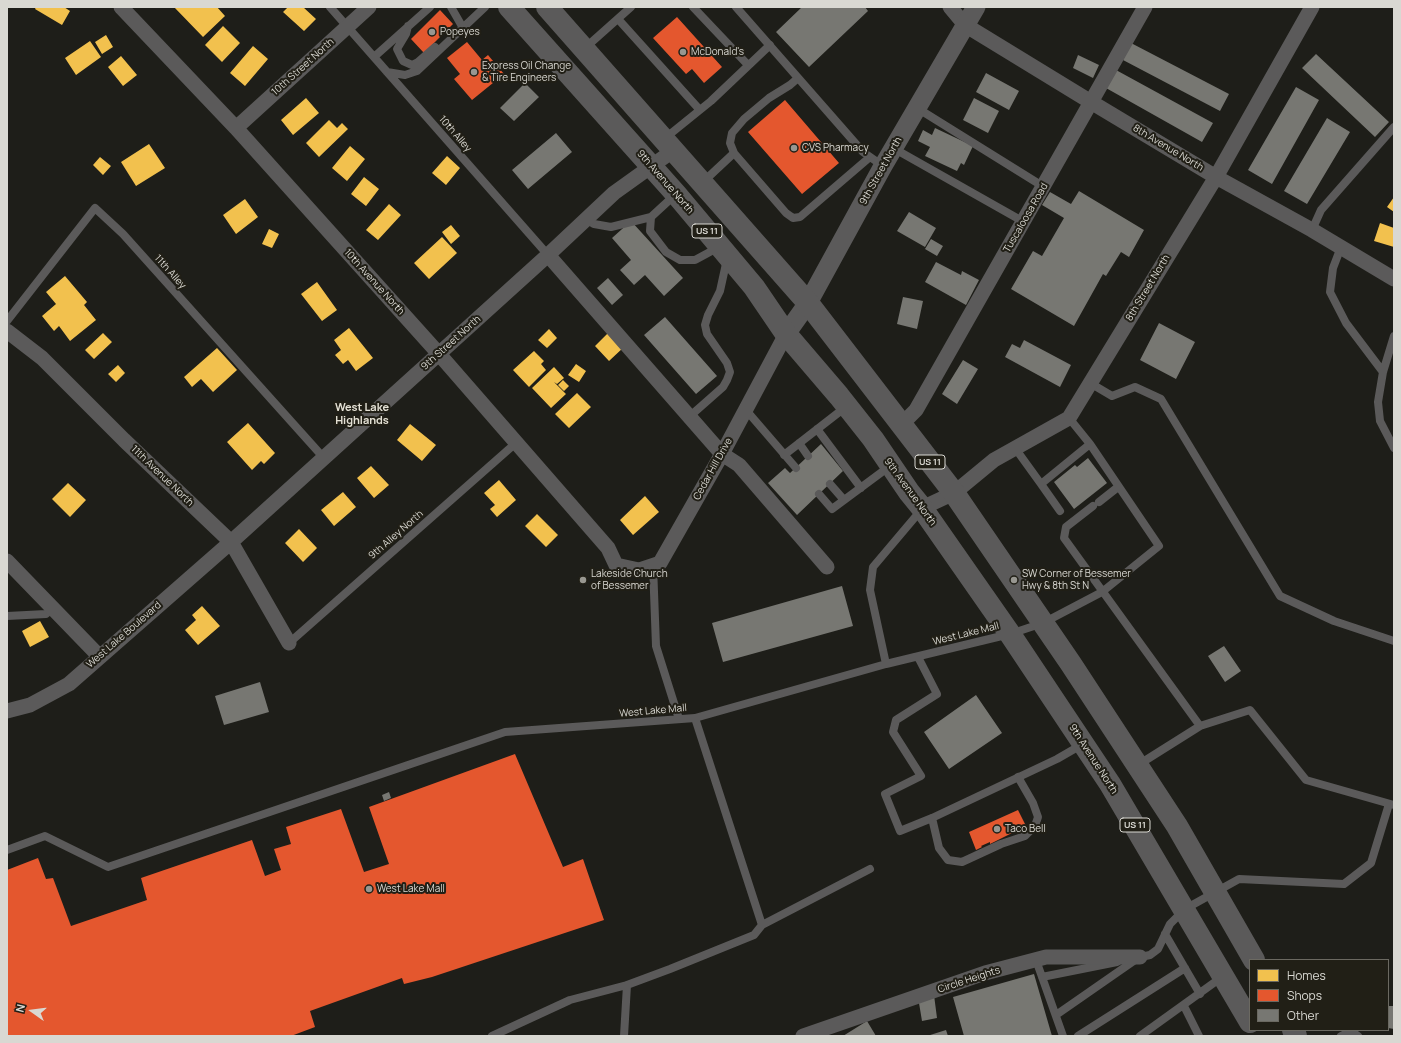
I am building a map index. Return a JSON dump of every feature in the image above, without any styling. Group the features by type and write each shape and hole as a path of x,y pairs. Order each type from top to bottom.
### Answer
{"main road":[{"name":"9th Avenue North","path":"509,7 676,194 754,287 786,334 847,405 922,508 1010,634 1084,744 1110,784 1185,909 1249,1020"},
{"name":"US 11","path":"546,7 669,144 808,303 954,493 1043,623 1177,826 1253,959"}],"street":[{"name":"10th Avenue North","path":"121,7 236,128 439,354 608,548 616,565 639,570 653,566"},
{"name":"10th Street North","path":"236,128 370,7"},
{"name":"8th Avenue North","path":"950,7 965,25 1216,177 1312,230 1394,279"},
{"name":"9th Street North","path":"786,334 808,303 876,161 893,148 976,7"},
{"name":"Tuscaloosa Road","path":"902,424 916,410 1145,7"},
{"name":"8th Street North","path":"922,508 954,493 994,460 1069,418 1216,177 1312,7"},
{"name":"9th Street North","path":"231,542 323,457 548,255 614,193 651,165 669,144"},
{"path":"548,255 722,454 739,465 827,567"},
{"name":"11th Avenue North","path":"7,331 42,358 124,440 231,542 289,643"},
{"name":"Cedar Hill Drive","path":"653,566 660,563 722,454 786,334"},
{"name":"West Lake Boulevard","path":"7,711 30,705 69,684 99,656 231,542"},
{"path":"7,561 99,656"},
{"name":"Circle Heights","path":"803,1036 985,973 1036,960 1046,958 1140,956"}],"lane":[{"name":"10th Alley","path":"330,7 548,255"},
{"path":"374,56 430,7"},
{"path":"451,7 460,30"},
{"path":"387,72 405,75 417,71 485,7"},
{"path":"584,49 631,7"},
{"path":"693,7 748,65"},
{"path":"736,7 863,152 876,161 800,218 793,218 786,213 734,153 730,143 732,133 737,126 769,98 790,85 798,78"},
{"path":"618,18 699,109"},
{"path":"408,26 406,34 396,49 403,61 412,65 418,62 450,33 460,30"},
{"path":"669,144 699,109 711,101 770,45"},
{"path":"917,107 1044,187"},
{"path":"1312,230 1321,210 1394,127"},
{"path":"893,148 1024,222"},
{"path":"703,183 734,153"},
{"path":"586,219 594,224 611,227 651,217 676,194"},
{"name":"11th Alley","path":"7,321 95,208 123,234 323,457"},
{"path":"651,217 650,231 666,252 680,260 695,260 723,251 720,291 705,325 707,334 727,363 730,372 723,387 690,417"},
{"path":"1341,247 1333,268 1330,292 1346,323 1383,372"},
{"path":"1394,336 1383,372 1378,402 1380,421 1394,448"},
{"path":"1090,383 1112,396 1135,387 1162,399 1280,596 1334,621 1394,641"},
{"path":"784,454 847,405"},
{"path":"746,410 796,468"},
{"path":"1069,418 1090,444 1118,487 1066,527 1064,538 1200,726"},
{"path":"816,429 861,488"},
{"name":"9th Alley North","path":"289,643 517,442"},
{"path":"799,443 808,456"},
{"path":"1041,484 1090,444"},
{"path":"1015,448 1060,511"},
{"path":"819,494 832,509 891,466"},
{"path":"830,484 844,500"},
{"name":"West Lake Mall","path":"7,850 45,836 108,867 505,732 695,718 886,664 1010,634 1043,623 1102,592 1159,546 1118,487"},
{"path":"886,664 870,590 873,567 922,508"},
{"path":"653,566 656,646 679,719"},
{"path":"7,616 46,614 52,609"},
{"path":"918,656 937,694 896,720 893,732 921,776 885,794 900,831 932,818 1084,744"},
{"path":"1042,977 1150,955 1158,949 1170,924 1185,909 1239,879 1344,884 1371,863 1380,833 1391,805 1306,780 1250,710 1200,726 1137,766"},
{"path":"695,718 762,925"},
{"path":"932,818 939,848 948,860 962,862 1001,844 1025,836 1035,826 1038,817 1033,803 1018,777"},
{"path":"492,1036 570,1000 670,970 754,935 762,925 870,869"},
{"path":"1165,934 1200,994"},
{"path":"1056,1015 1140,956"},
{"path":"1036,960 1063,1036"},
{"path":"1078,1036 1185,968"},
{"path":"1140,1036 1224,976"},
{"path":"624,1036 627,984"},
{"path":"1184,1006 1197,1035"},
{"path":"1340,1036 1354,1032"}],"building: Homes":[{"path":"36,7 64,7 70,11 62,25 35,9"},
{"path":"174,7 217,7 225,16 203,37"},
{"path":"288,7 303,7 316,19 304,31 283,12"},
{"path":"223,26 240,43 222,62 205,45"},
{"path":"106,35 113,47 102,54 95,42"},
{"path":"90,41 101,57 76,75 65,58"},
{"path":"253,46 268,59 245,86 230,73"},
{"path":"121,56 137,75 123,86 108,67"},
{"path":"306,98 319,113 293,135 281,120"},
{"path":"329,120 337,128 342,123 348,129 319,157 306,143"},
{"path":"149,144 165,168 136,186 121,162"},
{"path":"350,146 365,159 347,181 332,168"},
{"path":"447,156 460,168 446,185 432,173"},
{"path":"100,157 111,166 103,175 93,165"},
{"path":"364,177 379,189 366,206 351,194"},
{"path":"1394,197 1394,212 1387,207"},
{"path":"245,199 258,217 236,234 223,215"},
{"path":"389,204 401,215 378,240 366,230"},
{"path":"1380,223 1394,228 1394,247 1374,241"},
{"path":"451,225 460,236 451,244 442,232"},
{"path":"269,229 279,234 272,248 262,244"},
{"path":"442,237 457,253 429,279 414,263"},
{"path":"65,276 87,302 84,305 96,320 70,341 59,326 54,331 42,316 56,304 46,292"},
{"path":"317,282 337,310 322,321 301,294"},
{"path":"349,328 373,358 356,371 348,360 343,364 335,355 341,350 334,340"},
{"path":"549,329 557,338 547,348 538,340"},
{"path":"610,331 624,347 609,361 595,346"},
{"path":"103,333 112,342 94,359 85,350"},
{"path":"217,348 237,370 213,392 201,379 192,387 184,377"},
{"path":"534,351 544,361 541,364 546,370 529,387 513,370"},
{"path":"576,364 586,371 579,382 568,375"},
{"path":"118,365 125,373 116,382 108,374"},
{"path":"554,367 564,378 557,384 554,382 566,394 551,408 532,388"},
{"path":"563,380 569,386 564,391 558,385"},
{"path":"577,393 591,407 569,428 555,414"},
{"path":"248,423 275,453 264,464 261,461 252,470 227,442"},
{"path":"410,424 436,445 422,461 397,440"},
{"path":"371,466 389,485 374,498 357,478"},
{"path":"499,480 516,500 497,517 490,509 495,505 484,493"},
{"path":"68,483 86,500 70,517 52,499"},
{"path":"343,492 356,507 334,526 321,510"},
{"path":"645,496 659,512 633,535 620,520"},
{"path":"537,514 558,535 546,547 525,526"},
{"path":"299,529 317,548 303,562 285,543"},
{"path":"202,606 220,626 198,645 185,630 196,620 192,615"},
{"path":"40,621 49,637 30,647 22,631"}],"building: Shops":[{"name":"Popeyes","path":"440,10 453,24 424,53 411,39"},
{"path":"677,17 722,67 704,83 692,69 686,74 653,38"},
{"path":"467,42 482,60 488,55 504,74 472,100 454,79 460,74 447,58"},
{"name":"CVS Pharmacy","path":"785,100 839,163 802,194 748,132"},
{"name":"West Lake Mall","path":"515,754 563,867 583,859 604,920 432,977 404,984 402,978 310,1011 315,1027 291,1036 7,1036 7,870 38,858 46,879 53,878 71,926 147,900 141,878 252,840 265,876 281,870 274,849 291,844 286,827 341,809 364,872 389,864 369,807"},
{"name":"Taco Bell","path":"1018,810 1026,826 990,844 990,842 981,846 982,847 976,850 969,832"}],"building: Other":[{"path":"802,7 865,7 868,11 809,67 776,32"},
{"path":"1131,43 1229,94 1220,111 1123,60"},
{"path":"1316,54 1389,122 1375,137 1302,68"},
{"path":"1078,55 1099,65 1093,78 1073,68"},
{"path":"1116,70 1213,123 1202,142 1106,88"},
{"path":"986,73 1019,91 1009,110 976,92"},
{"path":"525,83 539,97 514,121 500,108"},
{"path":"1296,87 1319,100 1272,184 1248,170"},
{"path":"974,98 999,111 988,133 963,120"},
{"path":"1327,118 1350,132 1307,204 1284,191"},
{"path":"935,128 973,146 964,165 961,163 957,171 925,156 930,147 918,141 923,130 932,135"},
{"path":"556,133 572,152 528,189 512,170"},
{"path":"1079,191 1144,230 1129,257 1121,252 1106,276 1103,274 1074,326 1011,289 1033,251 1042,256 1064,218 1042,205 1050,192 1071,204"},
{"path":"909,212 936,228 925,247 897,231"},
{"path":"631,221 683,278 664,296 645,275 634,285 620,270 631,260 612,238"},
{"path":"931,239 943,246 937,256 925,249"},
{"path":"936,262 961,275 962,271 979,280 966,305 925,282"},
{"path":"608,278 623,295 612,305 597,288"},
{"path":"903,297 923,301 917,329 897,324"},
{"path":"665,317 717,376 696,394 644,335"},
{"path":"1159,323 1195,342 1176,379 1140,360"},
{"path":"1024,340 1071,365 1060,387 1005,357 1012,344 1020,348"},
{"path":"963,360 978,369 957,404 942,394"},
{"path":"821,444 843,471 797,515 768,483 785,468 790,473"},
{"path":"1088,458 1107,483 1074,509 1054,482 1075,465 1077,467"},
{"path":"842,586 853,626 723,662 712,623"},
{"path":"1224,646 1241,671 1225,682 1208,656"},
{"path":"260,682 269,712 224,725 215,696"},
{"path":"976,695 1002,733 949,769 924,732"},
{"path":"389,792 391,798 384,801 382,795"},
{"path":"1034,974 1052,1036 964,1036 953,997"},
{"path":"934,995 937,1018 922,1021 918,997"},
{"path":"1389,1006 1394,1006 1394,1029 1389,1028"},
{"path":"867,1021 876,1036 843,1036"},
{"path":"946,1030 948,1036 927,1036"}],"place":[{"name":"Popeyes","path":"432,32"},
{"name":"McDonald's","path":"683,52"},
{"name":"Express Oil Change & Tire Engineers","path":"474,72"},
{"name":"CVS Pharmacy","path":"794,148"},
{"name":"Lakeside Church of Bessemer","path":"583,580"},
{"name":"SW Corner of Bessemer Hwy & 8th St N","path":"1014,580"},
{"name":"Taco Bell","path":"997,829"},
{"name":"West Lake Mall","path":"369,889"}],"district":[{"name":"West Lake Highlands","path":"362,414"}]}
